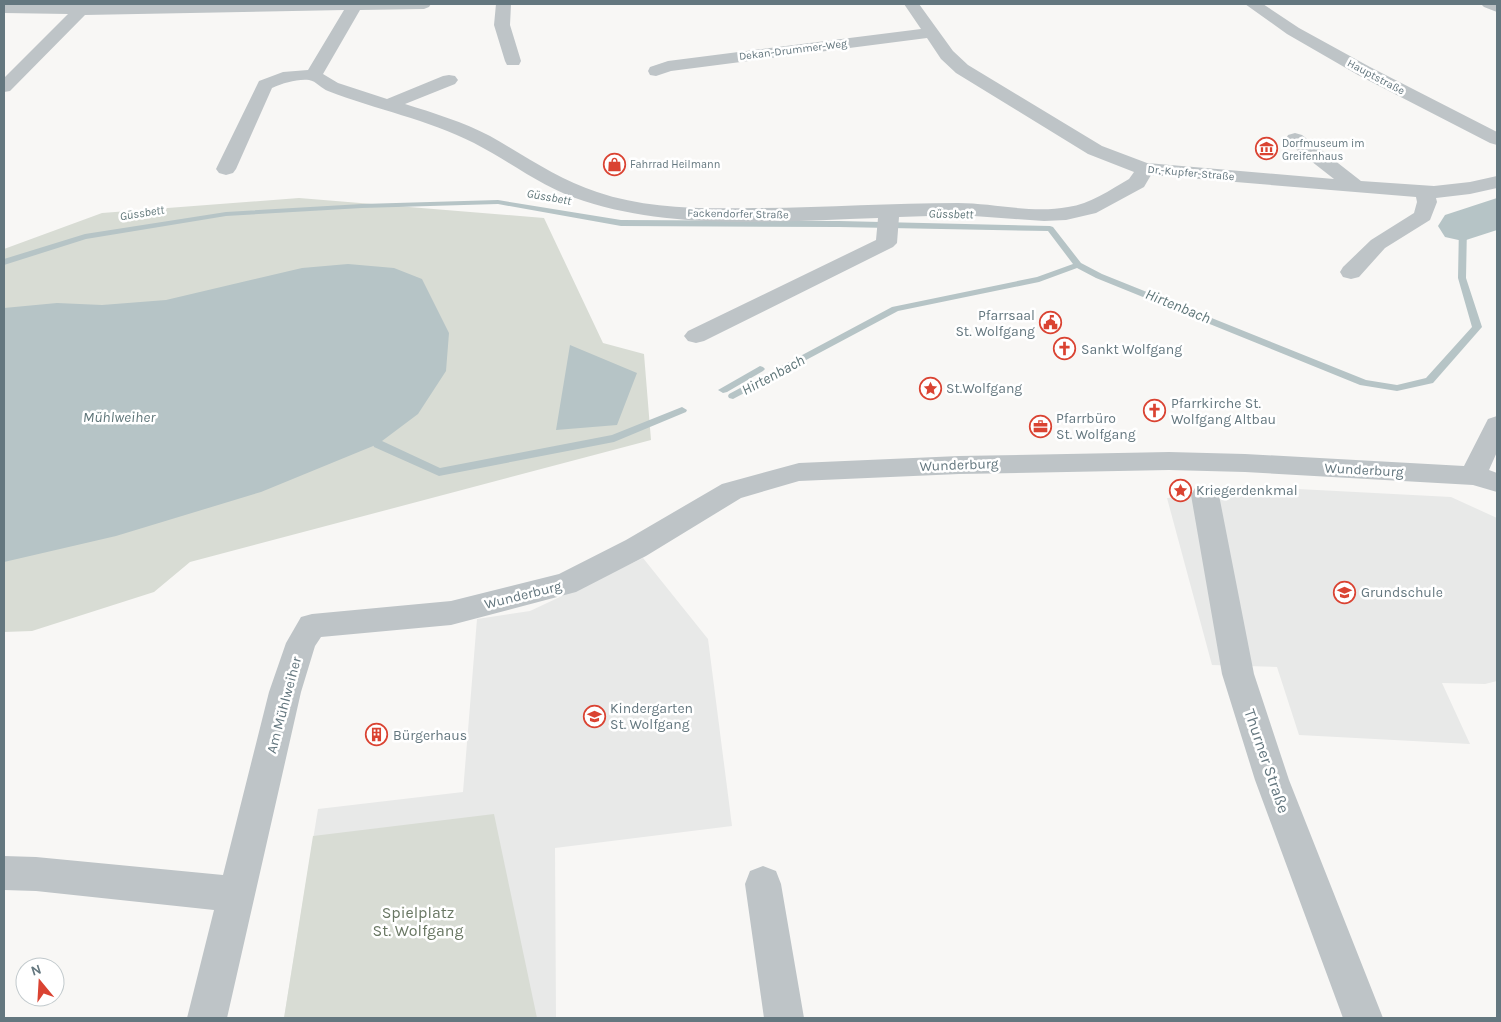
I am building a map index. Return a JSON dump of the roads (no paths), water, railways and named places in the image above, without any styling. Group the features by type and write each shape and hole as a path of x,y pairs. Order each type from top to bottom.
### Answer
{"street":[{"path":"12,7 81,10 176,6 424,4"},
{"path":"503,4 502,25 513,61"},
{"name":"Dr.-Kupfer-Straße","path":"911,4 947,55 962,69 1095,150 1145,169 1425,192 1450,192 1477,188 1497,182"},
{"name":"Hauptstraße","path":"1236,4 1256,6 1364,71 1497,139"},
{"path":"1489,4 1497,7"},
{"path":"226,169 265,85 283,77 314,75 354,6"},
{"path":"4,87 81,10"},
{"name":"Dekan-Drummer-Weg","path":"656,71 668,66 704,61 931,34"},
{"name":"Fackendorfer Straße","path":"314,75 332,88 435,119 481,140 557,183 583,194 634,207 696,215 814,214 888,220 960,209 1044,215 1066,214 1089,210 1137,183 1145,169"},
{"path":"387,105 449,80"},
{"path":"1294,139 1354,185"},
{"path":"1351,272 1378,244 1423,216 1427,202 1425,192"},
{"path":"696,336 886,242 888,220"},
{"path":"1485,479 1497,425"},
{"name":"Wunderburg","path":"451,613 566,584 636,548 732,491 799,472 959,465 1170,461 1245,463 1485,479"},
{"name":"Thurner Straße","path":"1205,495 1241,682 1272,780 1363,1018"},
{"name":"Am Mühlweiher","path":"207,1018 285,692 301,644 312,626 451,613"},
{"path":"4,873 36,874 238,894"},
{"path":"763,884 784,1018"}],"water":[{"name":"Mühlweiher","path":"348,264 394,268 422,279 449,333 446,371 418,414 378,444 261,492 116,536 4,562 4,308 57,303 102,305 166,300 302,268"},
{"path":"570,345 637,373 617,425 556,430"}],"waterway":[{"name":"Güssbett","path":"4,262 85,237 226,214 362,206 498,202 621,223 839,224 1050,229 1078,265"},
{"name":"Hirtenbach","path":"1463,226 1497,213"},
{"name":"Hirtenbach","path":"1078,265 1099,276 1364,383 1397,388 1429,381 1477,327 1462,278 1463,226"},
{"name":"Hirtenbach","path":"733,396 895,309 1039,279 1078,265"},
{"path":"723,390 760,369"},
{"name":"Hirtenbach","path":"378,444 439,472 614,438 682,410"}],"place":[{"name":"Dorfmuseum im Greifenhaus","path":"1266,149"},
{"name":"Fahrrad Heilmann","path":"614,164"},
{"name":"Pfarrsaal St. Wolfgang","path":"1051,323"},
{"name":"Sankt Wolfgang","path":"1065,349"},
{"name":"St.Wolfgang","path":"930,388"},
{"name":"Pfarrkirche St. Wolfgang Altbau","path":"1155,411"},
{"name":"Pfarrbüro St. Wolfgang","path":"1040,426"},
{"name":"Kriegerdenkmal","path":"1180,490"},
{"name":"Grundschule","path":"1345,592"},
{"name":"Kindergarten St. Wolfgang","path":"594,716"},
{"name":"Bürgerhaus","path":"377,735"}],"park label":[{"name":"Spielplatz St. Wolfgang","path":"418,921"}]}
